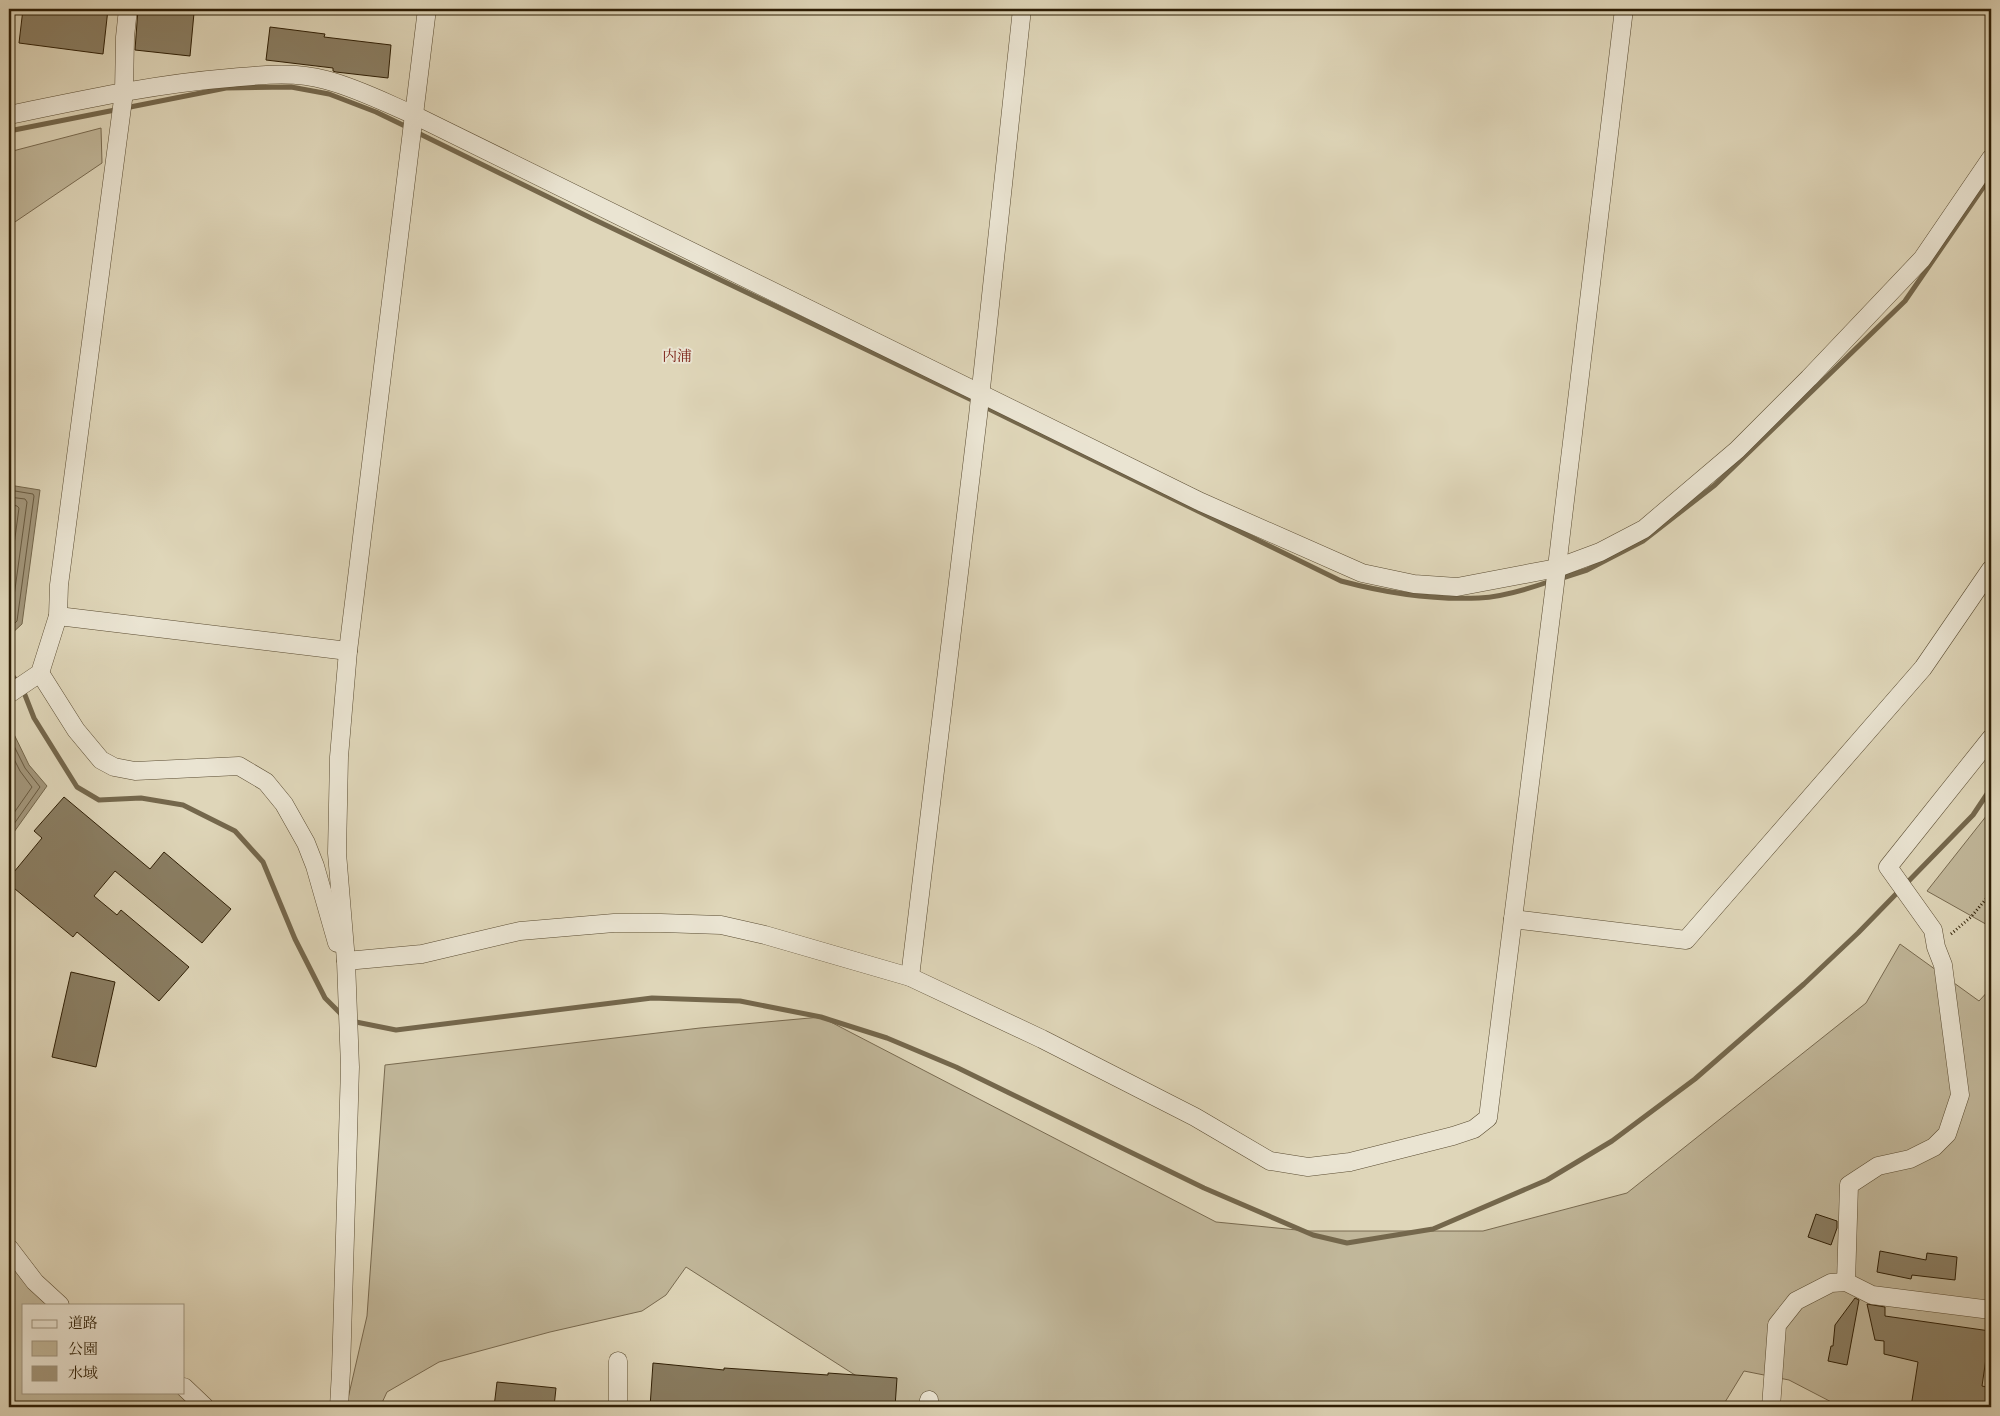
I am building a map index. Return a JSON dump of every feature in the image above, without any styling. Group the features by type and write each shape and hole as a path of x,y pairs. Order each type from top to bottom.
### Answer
{"street":[{"path":"9,694 40,673 58,616 59,585 124,92 125,37 128,9"},
{"path":"339,1407 350,1067 346,961 337,853 339,757 348,651 427,9"},
{"path":"910,977 978,416 1022,9"},
{"path":"346,961 422,954 520,931 614,923 721,926 765,935 910,977 1042,1039 1196,1117 1270,1161 1308,1167 1350,1162 1474,1129 1488,1118 1514,919 1624,9"},
{"path":"9,115 124,92 203,80 281,73 326,80 363,93 414,115 1201,502 1362,573 1414,584 1457,587 1557,568 1600,552 1644,529 1737,450 1810,378 1922,259 1991,158"},
{"path":"1514,919 1686,940 1923,668 1991,569"},
{"path":"58,616 348,651"},
{"path":"40,673 76,730 101,760 114,768 135,771 239,766 266,782 284,804 306,843 315,866 334,936 346,961"},
{"path":"1846,1282 1849,1185 1878,1166 1910,1159 1934,1147 1947,1134 1960,1095 1943,965 1936,947 1933,930 1888,867 1991,738"},
{"path":"9,1248 34,1282 59,1304"},
{"path":"1772,1407 1776,1325 1796,1301 1831,1284 1846,1282 1872,1295 1991,1310"},
{"path":"618,1361 618,1407"},
{"path":"185,1388 205,1407"}],"path":[{"path":"1936,947 1972,917 1991,894"}],"green space":[{"path":"101,128 102,163 9,226 9,152"},
{"path":"1991,810 1991,927 1927,891"},
{"path":"1900,944 1979,1001 1991,988 1991,1407 1841,1407 1789,1380 1744,1371 1722,1407 905,1407 686,1267 666,1295 642,1311 550,1332 439,1362 387,1392 380,1407 346,1407 367,1316 385,1065 700,1028 821,1017 1216,1222 1307,1231 1483,1231 1627,1193 1866,1003"},
{"path":"9,1252 63,1304 22,1304 22,1394 185,1394 185,1386 216,1407 9,1407"}],"water":[{"path":"9,485 40,490 22,624 9,636"},
{"path":"9,724 29,765 47,786 9,839"}],"building":[{"path":"23,9 108,9 103,54 19,43"},
{"path":"138,9 194,13 190,56 135,50"},
{"path":"270,27 325,34 324,37 391,45 388,78 336,72 333,71 333,68 266,60"},
{"path":"64,797 150,869 164,852 231,909 202,943 115,871 94,896 117,915 121,910 189,967 159,1001 77,932 73,937 9,884 9,878 42,838 34,831"},
{"path":"71,972 115,982 96,1067 52,1057"},
{"path":"1816,1214 1837,1221 1837,1228 1831,1245 1808,1237"},
{"path":"1880,1251 1926,1260 1927,1253 1957,1257 1955,1280 1912,1275 1911,1279 1877,1272"},
{"path":"1855,1298 1859,1300 1847,1365 1828,1361 1831,1346 1833,1346 1835,1325"},
{"path":"1867,1304 1885,1307 1885,1316 1990,1331 1982,1386 1991,1388 1991,1407 1911,1407 1918,1362 1884,1354 1884,1341 1875,1340"},
{"path":"653,1363 724,1370 724,1368 897,1378 895,1407 650,1407"},
{"path":"497,1382 556,1388 554,1407 494,1407"}],"waterway":[{"path":"9,131 226,88 291,87 329,94 376,112 409,128"},
{"path":"416,132 976,402"},
{"path":"1559,579 1587,570 1643,541 1715,485 1905,301 1991,176"},
{"path":"983,406 1341,581 1410,595 1444,598 1496,596 1551,581"},
{"path":"9,671 23,690 34,718 77,787 99,800 141,798 183,805 235,831 263,862 295,939 325,998 344,1017"},
{"path":"351,1021 396,1030 652,998 740,1001 821,1017 887,1038 956,1067 1204,1188 1313,1235 1347,1243 1433,1229 1547,1180 1612,1141 1695,1079 1804,984 1858,933 1973,815 1991,788"}],"district":[{"name":"内浦","path":"677,356"}]}
